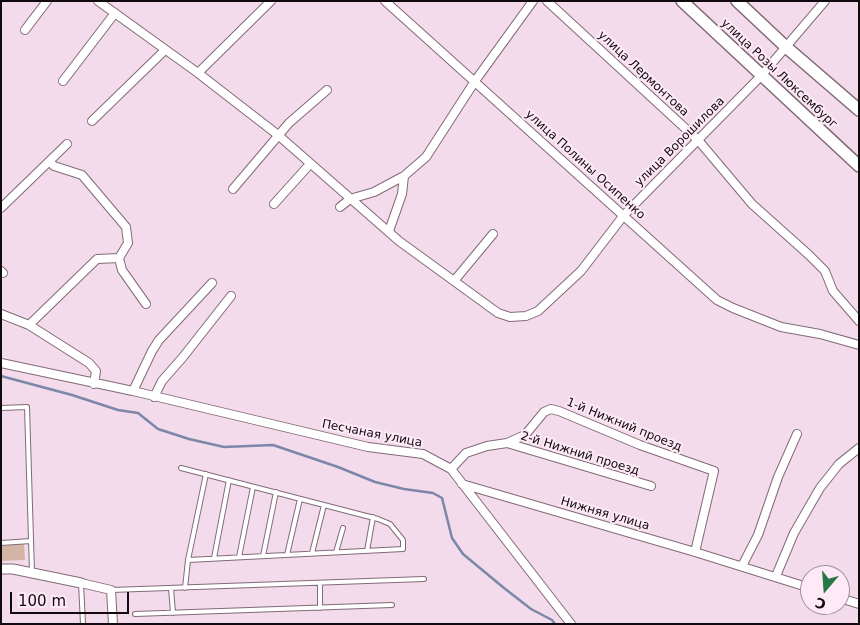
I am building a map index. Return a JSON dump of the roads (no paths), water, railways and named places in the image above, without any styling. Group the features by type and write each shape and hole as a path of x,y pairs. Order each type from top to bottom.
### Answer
{"main road":[{"name":"улица Розы Люксембург","path":"682,1 859,166"},
{"name":"улица Розы Люксембург","path":"737,1 786,47 859,110"}],"street":[{"path":"25,30 47,1"},
{"path":"98,1 278,135 399,241 454,281 493,234"},
{"path":"198,74 271,1"},
{"name":"улица Полины Осипенко","path":"385,1 718,300 733,308 782,327 820,334 859,345"},
{"path":"340,207 350,199 374,192 404,176 426,157 475,81 533,1"},
{"name":"улица Лермонтова","path":"547,1 698,140 752,204 809,255 825,272 833,291 859,321"},
{"name":"улица Ворошилова","path":"454,281 498,313 510,317 526,316 538,311 581,271 624,215 761,76 825,1"},
{"path":"63,82 115,13"},
{"path":"92,122 165,50"},
{"path":"234,189 289,123 327,90"},
{"path":"1,208 67,144"},
{"path":"50,162 54,166 82,175 126,226 128,243 119,258 122,270 146,304"},
{"path":"274,204 310,164"},
{"path":"389,231 402,194 404,176"},
{"path":"29,325 97,259 119,258"},
{"path":"133,391 152,351 160,340 212,283"},
{"path":"154,397 162,381 232,296"},
{"path":"1,314 29,325 89,363 96,371 94,384"},
{"name":"Песчаная улица","path":"1,363 133,391 368,448 423,454 451,469 571,624"},
{"name":"1-й Нижний проезд","path":"507,443 524,435 544,412 551,409 640,445 714,471 695,552"},
{"path":"742,566 758,535 778,477 796,434"},
{"name":"2-й Нижний проезд","path":"451,469 466,453 487,446 507,443 651,486"},
{"path":"776,576 794,533 820,488 840,464 859,448"},
{"name":"Нижняя улица","path":"462,483 800,584"},
{"path":"1,569 13,568 111,590 113,624"}],"lane":[{"path":"1,408 27,407 32,573"},
{"path":"181,468 373,517 390,524 403,540 403,549 188,560"},
{"path":"185,588 188,560 206,474"},
{"path":"214,558 229,480"},
{"path":"239,557 253,486"},
{"path":"264,556 276,492"},
{"path":"287,555 300,498"},
{"path":"312,553 324,505"},
{"path":"367,551 373,517"},
{"path":"336,552 343,528"},
{"path":"1,543 31,541"},
{"path":"111,590 424,579"},
{"path":"81,583 83,624"},
{"path":"320,583 320,608"},
{"path":"171,588 172,613"},
{"path":"135,614 392,605"}],"waterway":[{"path":"1,376 72,395 118,410 138,413 158,429 189,439 224,447 273,445 375,482 433,493 442,498 452,538 463,554 531,609 552,620 555,624"}]}
